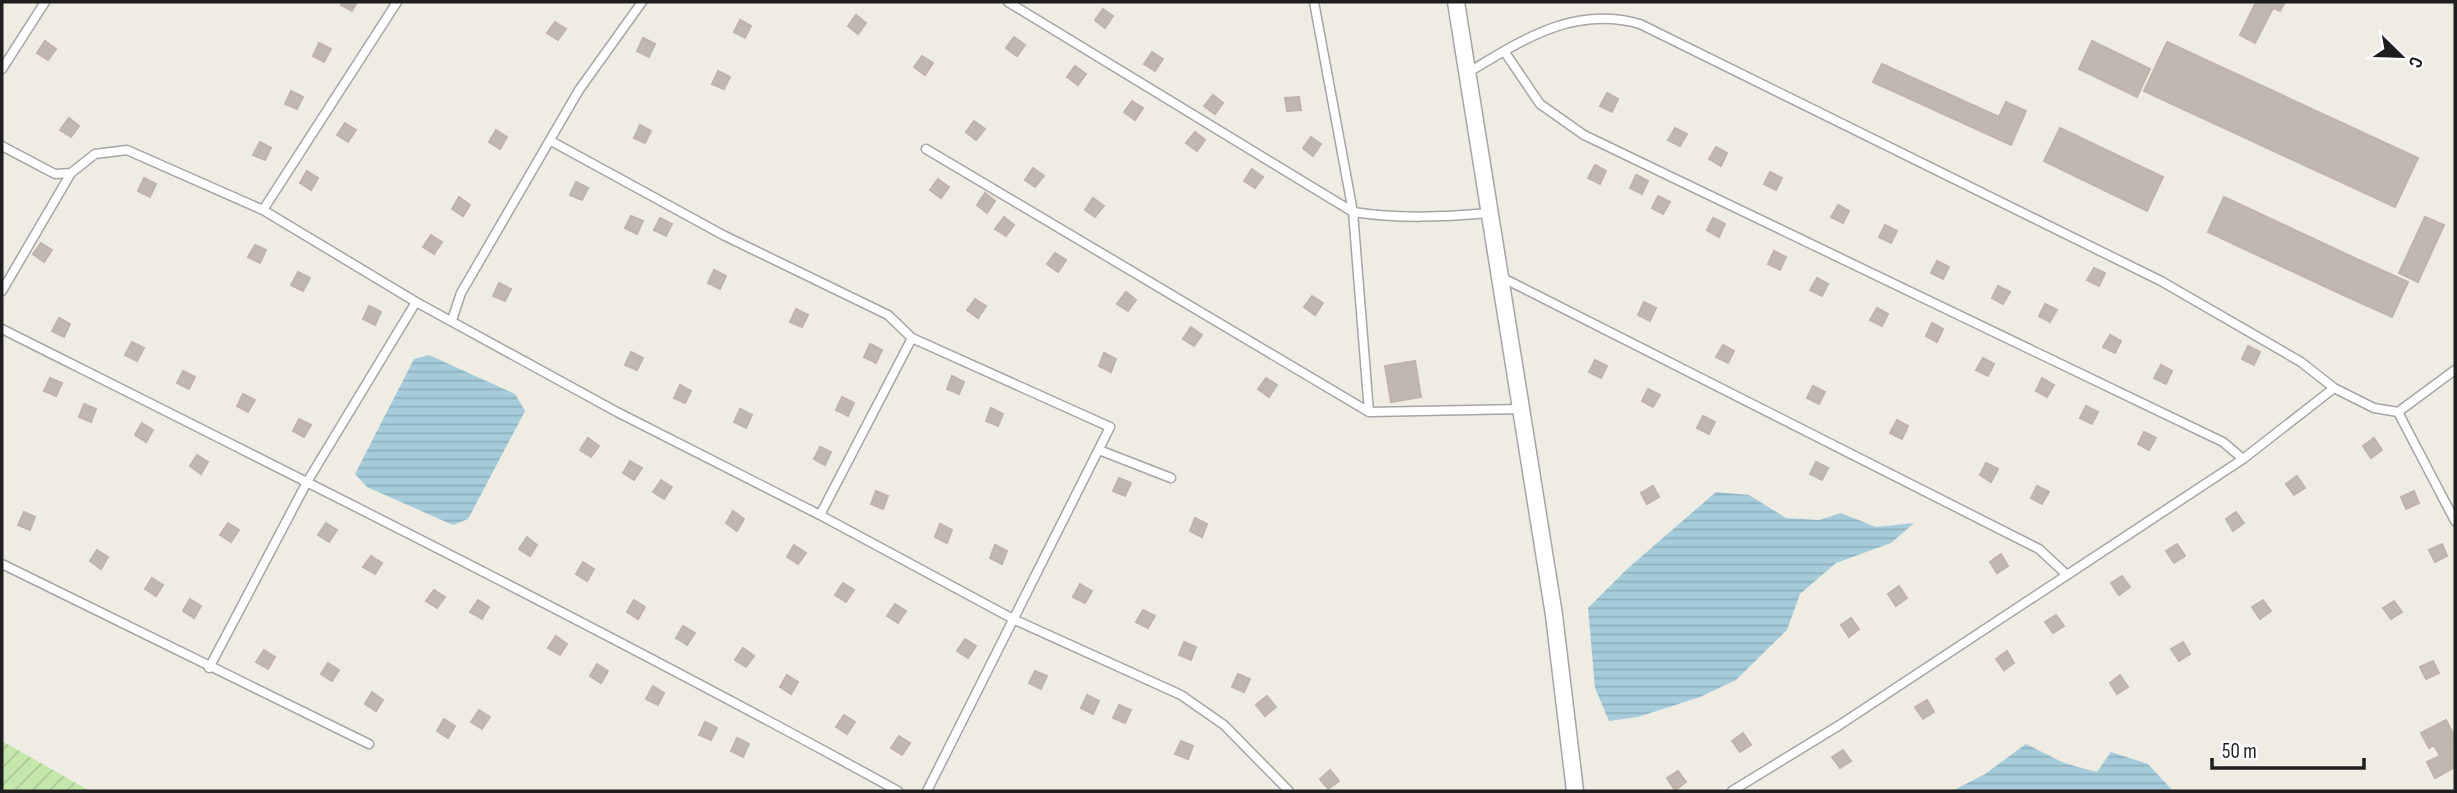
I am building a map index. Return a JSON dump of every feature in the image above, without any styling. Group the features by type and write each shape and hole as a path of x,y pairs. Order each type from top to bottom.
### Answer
{"street":[{"path":"1456,2 1554,615 1575,791"}],"lane":[{"path":"2,69 45,2"},
{"path":"263,210 397,2"},
{"path":"452,320 461,293 579,90 642,2"},
{"path":"1008,2 1353,212 1405,218 1489,213"},
{"path":"1314,2 1353,212 1369,412"},
{"path":"1467,73 1504,51 1552,28 1573,21 1614,16 1640,24 2161,281 2301,362 2334,388 2374,408 2398,412 2455,370"},
{"path":"1504,51 1540,104 1584,135 2223,442 2243,459"},
{"path":"551,141 723,235 888,315 912,338 1110,427 927,791"},
{"path":"2,146 55,174 71,173"},
{"path":"926,149 1369,412 1521,409"},
{"path":"2,291 71,173 94,154 127,150 263,210 416,302 617,412 820,515 1015,620 1181,695 1224,725 1289,791"},
{"path":"1500,277 2039,550 2067,575"},
{"path":"209,668 307,482 416,302"},
{"path":"2,329 697,681 898,791"},
{"path":"820,515 912,338"},
{"path":"1732,791 2243,459 2334,388"},
{"path":"2398,412 2455,521"},
{"path":"1099,450 1171,478"},
{"path":"2,564 209,668 369,744"}],"green space":[{"path":"2,741 90,791 2,791"}],"water":[{"path":"429,355 515,394 525,411 468,519 453,525 367,487 355,474 414,359"},
{"path":"1716,492 1749,495 1786,518 1819,520 1841,513 1876,527 1914,523 1891,543 1836,563 1800,594 1787,630 1736,680 1700,697 1638,717 1609,721 1595,688 1588,608 1627,569"},
{"path":"2026,744 2064,763 2097,772 2111,752 2148,764 2173,791 1952,791 1985,774"}],"building":[{"path":"342,2 357,2 352,11 341,5"},
{"path":"2256,2 2285,2 2280,11 2273,8 2255,43 2240,35"},
{"path":"1103,9 1113,16 1105,28 1095,20"},
{"path":"856,15 866,23 858,34 848,26"},
{"path":"740,20 751,26 745,38 734,32"},
{"path":"555,22 566,29 558,40 547,33"},
{"path":"1014,37 1025,45 1017,56 1006,48"},
{"path":"643,38 655,44 649,57 637,51"},
{"path":"45,41 56,49 48,60 37,53"},
{"path":"2092,41 2150,69 2137,97 2079,69"},
{"path":"2167,42 2418,158 2395,207 2144,91"},
{"path":"319,43 331,49 324,62 313,56"},
{"path":"1152,52 1163,59 1155,71 1144,64"},
{"path":"922,56 933,63 925,75 914,67"},
{"path":"1882,64 1999,117 2006,102 2026,111 2011,145 1873,82"},
{"path":"1075,66 1086,74 1078,85 1067,77"},
{"path":"718,71 730,77 724,89 712,84"},
{"path":"291,91 303,97 297,109 285,104"},
{"path":"1607,93 1618,99 1612,112 1600,106"},
{"path":"1213,95 1223,103 1215,114 1204,106"},
{"path":"1299,97 1301,110 1287,111 1285,98"},
{"path":"1132,101 1143,108 1135,120 1124,112"},
{"path":"69,118 79,126 71,137 60,130"},
{"path":"974,121 985,129 976,140 966,132"},
{"path":"345,123 356,130 348,142 337,135"},
{"path":"640,125 651,131 645,143 634,138"},
{"path":"1675,128 1687,134 1680,146 1668,140"},
{"path":"2060,128 2163,177 2147,211 2044,161"},
{"path":"496,130 507,137 500,149 489,142"},
{"path":"1195,132 1205,140 1197,151 1186,143"},
{"path":"1311,137 1321,144 1313,156 1303,148"},
{"path":"260,142 271,148 265,160 253,155"},
{"path":"1716,147 1727,153 1721,166 1709,159"},
{"path":"1595,165 1606,171 1600,184 1588,178"},
{"path":"1033,168 1044,176 1035,187 1025,180"},
{"path":"1252,169 1263,177 1255,188 1244,181"},
{"path":"307,171 318,178 311,190 300,183"},
{"path":"1770,172 1782,178 1776,190 1764,184"},
{"path":"1636,175 1648,181 1642,194 1630,188"},
{"path":"144,178 156,184 150,197 138,191"},
{"path":"938,179 949,187 941,198 930,190"},
{"path":"576,182 588,188 582,200 570,195"},
{"path":"985,193 995,201 987,213 977,205"},
{"path":"1658,196 1670,202 1663,214 1652,208"},
{"path":"459,197 470,205 463,216 452,209"},
{"path":"2224,197 2359,260 2343,295 2208,232"},
{"path":"1093,198 1104,206 1095,217 1085,210"},
{"path":"1838,205 1849,211 1843,223 1831,217"},
{"path":"631,216 643,221 637,234 625,228"},
{"path":"1004,217 1014,225 1006,236 995,229"},
{"path":"2425,217 2444,225 2418,282 2399,273"},
{"path":"660,218 672,224 666,236 654,230"},
{"path":"1713,218 1725,224 1719,237 1707,230"},
{"path":"1885,225 1897,231 1891,243 1879,237"},
{"path":"431,235 442,242 434,254 423,247"},
{"path":"41,243 52,250 44,262 33,254"},
{"path":"255,245 266,250 260,263 248,257"},
{"path":"1774,251 1786,257 1780,270 1768,264"},
{"path":"1055,253 1066,260 1058,272 1047,264"},
{"path":"2359,260 2408,282 2392,317 2343,295"},
{"path":"1937,261 1949,267 1943,279 1931,273"},
{"path":"2094,268 2105,273 2099,286 2087,280"},
{"path":"714,270 726,276 720,289 708,283"},
{"path":"298,272 310,278 303,291 291,285"},
{"path":"1817,278 1828,284 1822,296 1810,290"},
{"path":"499,283 511,289 505,301 493,296"},
{"path":"1998,286 2010,292 2003,304 1992,298"},
{"path":"1126,292 1136,300 1128,311 1117,304"},
{"path":"1312,296 1323,303 1315,315 1304,307"},
{"path":"975,299 986,306 978,318 967,310"},
{"path":"1644,302 1656,308 1650,321 1638,315"},
{"path":"2045,304 2057,310 2050,322 2039,316"},
{"path":"369,306 381,312 375,325 363,319"},
{"path":"1877,308 1888,314 1882,326 1870,320"},
{"path":"796,309 808,315 802,327 790,322"},
{"path":"59,318 70,324 64,337 52,331"},
{"path":"1932,323 1943,329 1937,342 1926,336"},
{"path":"1191,327 1202,335 1194,346 1183,339"},
{"path":"2110,335 2121,341 2115,353 2103,347"},
{"path":"132,342 144,348 137,361 125,355"},
{"path":"870,344 882,350 876,363 864,357"},
{"path":"1723,345 1734,351 1728,363 1716,357"},
{"path":"2248,346 2260,352 2254,365 2242,359"},
{"path":"631,352 643,358 637,370 625,365"},
{"path":"1104,353 1116,359 1111,372 1099,366"},
{"path":"1983,358 1994,364 1988,376 1976,370"},
{"path":"1595,360 1607,366 1601,378 1589,372"},
{"path":"1415,361 1421,397 1391,402 1385,366"},
{"path":"2161,365 2172,371 2166,384 2154,378"},
{"path":"183,371 195,377 189,389 177,383"},
{"path":"952,376 964,382 959,394 947,389"},
{"path":"50,378 62,383 56,396 44,391"},
{"path":"1266,378 1277,385 1269,397 1258,389"},
{"path":"2042,378 2054,385 2047,397 2036,391"},
{"path":"680,385 691,391 685,403 674,398"},
{"path":"1813,386 1825,392 1819,404 1807,398"},
{"path":"1648,389 1660,395 1653,407 1642,401"},
{"path":"243,394 255,400 248,412 237,406"},
{"path":"842,397 854,403 848,416 836,410"},
{"path":"84,404 96,409 91,422 79,417"},
{"path":"2086,406 2098,412 2092,424 2080,418"},
{"path":"991,408 1003,414 998,426 986,421"},
{"path":"740,409 752,415 746,428 734,422"},
{"path":"1703,416 1715,422 1709,434 1697,428"},
{"path":"299,419 311,425 304,437 293,431"},
{"path":"1897,420 1908,426 1902,439 1890,433"},
{"path":"142,423 153,430 146,442 135,435"},
{"path":"2144,432 2156,438 2149,450 2138,444"},
{"path":"588,438 599,446 591,457 580,450"},
{"path":"2374,438 2382,450 2371,458 2363,446"},
{"path":"820,447 831,452 825,465 814,459"},
{"path":"197,455 208,462 201,474 190,466"},
{"path":"630,461 642,468 634,480 623,473"},
{"path":"1816,462 1828,468 1822,480 1810,474"},
{"path":"1986,463 1998,469 1991,482 1980,475"},
{"path":"2297,476 2305,488 2294,495 2286,484"},
{"path":"1119,478 1131,483 1125,496 1113,491"},
{"path":"661,480 672,487 664,499 653,492"},
{"path":"1653,486 1659,497 1647,504 1641,493"},
{"path":"2037,486 2049,492 2042,504 2031,498"},
{"path":"876,491 888,496 883,509 871,504"},
{"path":"2414,491 2419,503 2406,509 2401,497"},
{"path":"733,511 744,519 737,531 726,523"},
{"path":"24,512 35,517 30,530 18,525"},
{"path":"2236,512 2244,523 2233,531 2226,519"},
{"path":"1195,518 1207,524 1202,537 1190,531"},
{"path":"228,523 239,530 231,542 220,535"},
{"path":"326,523 337,530 329,542 318,535"},
{"path":"940,524 952,530 947,543 935,537"},
{"path":"527,537 537,545 530,556 519,549"},
{"path":"2177,544 2185,556 2174,563 2166,551"},
{"path":"2442,544 2447,556 2435,562 2429,550"},
{"path":"794,545 806,553 798,564 787,557"},
{"path":"995,545 1007,551 1002,564 990,558"},
{"path":"97,550 108,557 101,569 90,561"},
{"path":"2001,554 2008,566 1997,573 1990,562"},
{"path":"371,556 382,563 375,574 363,567"},
{"path":"583,562 594,569 587,581 576,574"},
{"path":"2122,576 2130,587 2119,595 2111,583"},
{"path":"152,578 163,585 156,596 145,589"},
{"path":"843,583 854,590 846,602 835,595"},
{"path":"1080,584 1092,591 1085,603 1073,597"},
{"path":"1899,586 1907,598 1896,606 1888,594"},
{"path":"434,590 445,597 437,608 426,601"},
{"path":"190,599 201,606 194,618 183,611"},
{"path":"478,600 489,607 482,619 470,612"},
{"path":"634,600 645,607 638,619 627,612"},
{"path":"2263,600 2271,611 2260,619 2252,607"},
{"path":"2394,601 2402,612 2391,619 2383,608"},
{"path":"895,604 906,611 898,623 887,616"},
{"path":"1143,610 1155,616 1148,628 1136,622"},
{"path":"2056,615 2064,626 2053,633 2045,622"},
{"path":"1851,618 1859,629 1849,637 1841,625"},
{"path":"683,626 695,633 687,645 676,638"},
{"path":"556,636 567,644 560,655 548,648"},
{"path":"965,639 976,646 968,658 957,651"},
{"path":"1184,642 1196,647 1191,660 1179,655"},
{"path":"2183,642 2190,654 2179,661 2171,649"},
{"path":"743,648 754,656 746,667 735,660"},
{"path":"264,650 275,657 268,669 256,662"},
{"path":"2007,651 2014,663 2004,670 1996,659"},
{"path":"2433,661 2439,673 2426,679 2420,667"},
{"path":"328,663 339,670 332,681 321,674"},
{"path":"597,664 608,671 601,683 590,676"},
{"path":"1035,671 1047,676 1041,689 1029,683"},
{"path":"1238,674 1250,679 1244,692 1232,687"},
{"path":"787,675 798,682 791,694 780,687"},
{"path":"2120,675 2128,687 2117,694 2110,683"},
{"path":"653,686 664,693 658,705 646,699"},
{"path":"372,692 383,700 376,711 365,704"},
{"path":"1087,695 1099,701 1093,714 1081,708"},
{"path":"1267,696 1276,707 1265,716 1256,705"},
{"path":"1927,700 1934,712 1923,719 1915,707"},
{"path":"1119,705 1131,710 1125,723 1113,718"},
{"path":"479,710 490,717 482,729 471,722"},
{"path":"844,715 855,722 847,734 836,727"},
{"path":"444,719 455,726 448,738 437,731"},
{"path":"2446,720 2455,737 2455,767 2435,778 2427,762 2440,756 2434,745 2429,748 2421,733"},
{"path":"705,722 717,728 711,740 699,735"},
{"path":"1743,733 1751,745 1740,752 1732,741"},
{"path":"899,736 910,743 902,755 891,748"},
{"path":"737,738 749,744 743,757 731,751"},
{"path":"1181,741 1193,746 1188,759 1175,754"},
{"path":"1843,750 1851,761 1840,768 1832,757"},
{"path":"1330,770 1339,781 1328,789 1320,779"},
{"path":"1678,771 1686,782 1675,790 1667,778"}]}
